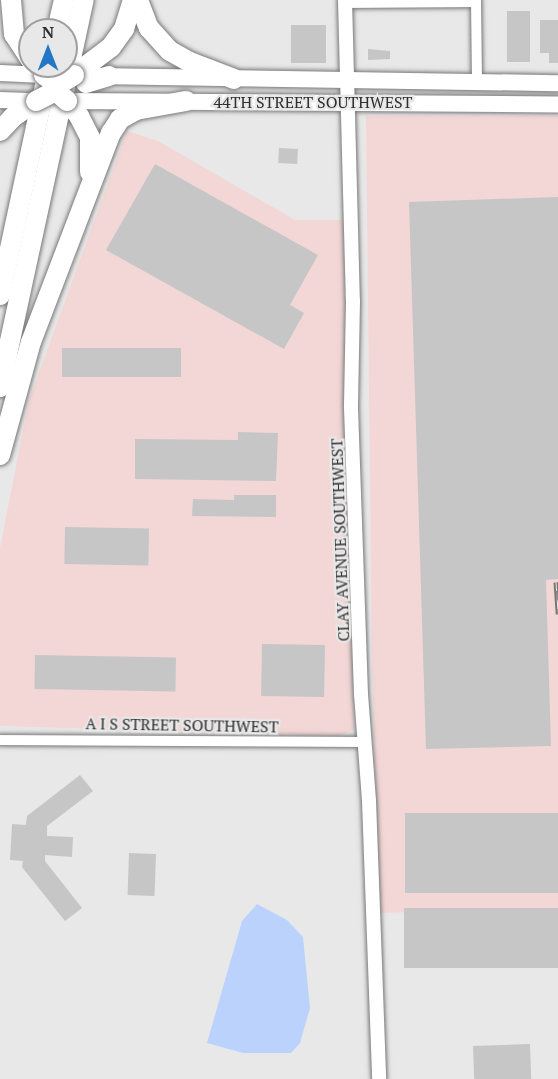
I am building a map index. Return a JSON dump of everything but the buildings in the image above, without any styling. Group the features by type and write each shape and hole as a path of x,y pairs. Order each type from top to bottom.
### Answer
{"highway":[{"path":"0,17 6,0"},
{"path":"11,0 14,34 62,82 90,138 92,156 80,210"},
{"path":"60,18 64,0"},
{"path":"0,387 84,0"},
{"path":"0,131 27,104 62,82 117,40 127,21 133,0"},
{"path":"138,0 149,28 170,51 190,62 234,79"},
{"path":"62,82 109,76"},
{"path":"0,295 62,82"},
{"path":"0,454 31,342 111,133 120,119 145,107 186,101"}],"main road":[{"name":"44TH STREET SOUTHWEST","path":"0,73 186,101 558,104"},
{"name":"44TH STREET SOUTHWEST","path":"109,76 348,82 558,83"},
{"path":"0,100 27,104"}],"street":[{"path":"345,1 476,1 477,82"},
{"name":"CLAY AVENUE SOUTHWEST","path":"345,1 353,301 351,397 363,742 368,796 379,1079"},
{"name":"A I S STREET SOUTHWEST","path":"0,740 363,742"}],"shaded area":[{"path":"366,116 558,116 558,908 379,913 372,666"},
{"path":"127,131 158,141 295,220 344,220 354,730 338,736 0,726 0,548 29,400"}],"water":[{"path":"257,904 287,920 303,937 310,1008 300,1043 291,1053 243,1053 207,1043 242,921"}],"railway":[{"path":"556,582 558,614"}]}
